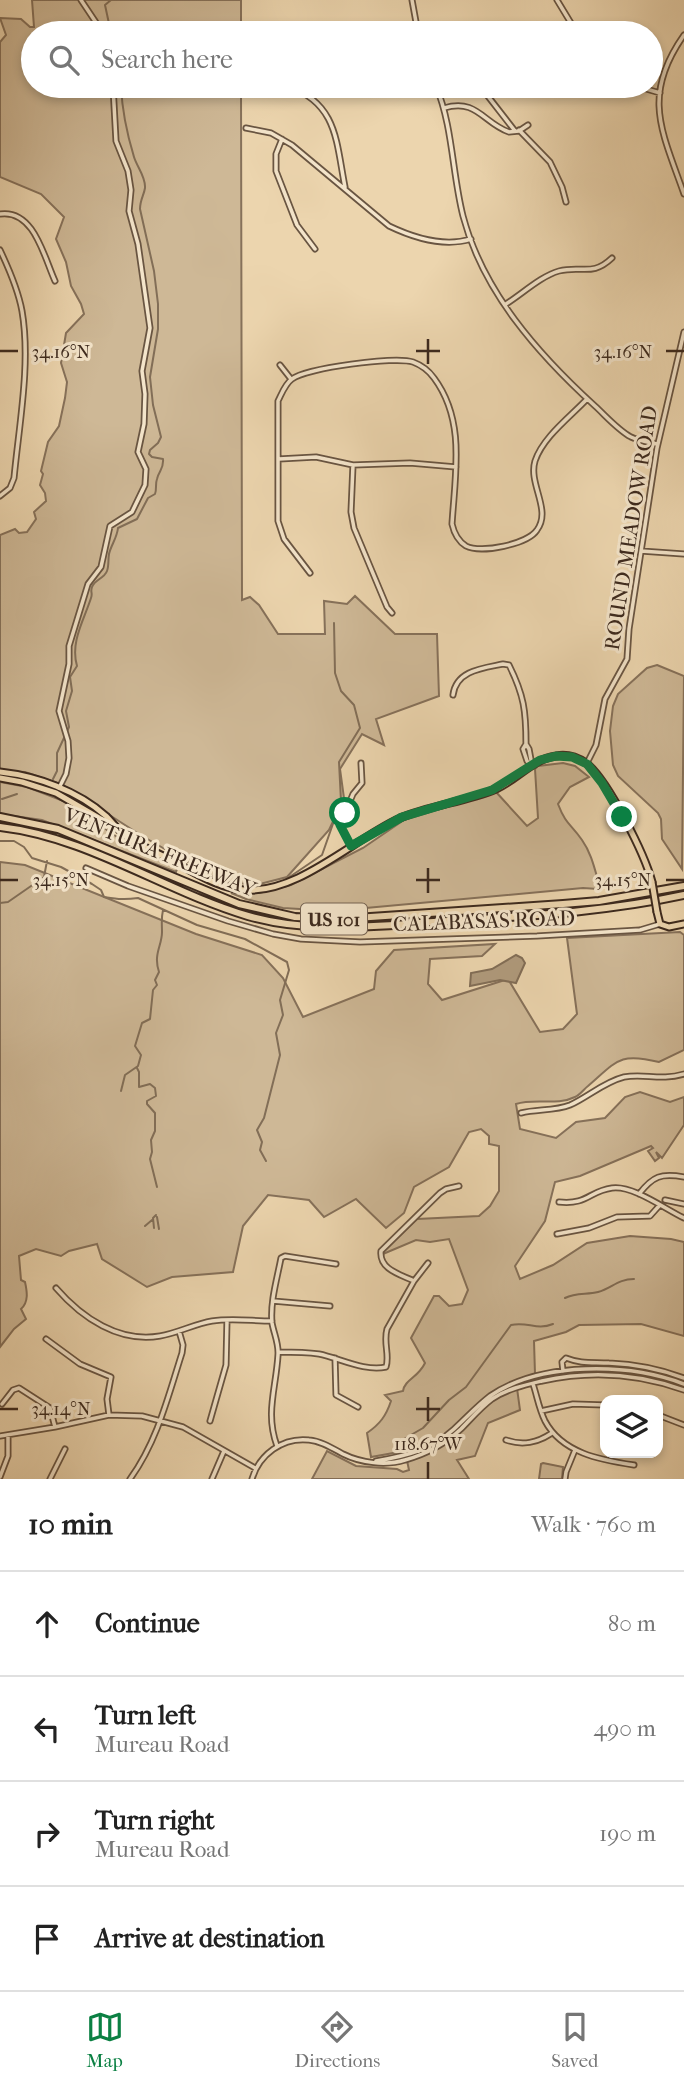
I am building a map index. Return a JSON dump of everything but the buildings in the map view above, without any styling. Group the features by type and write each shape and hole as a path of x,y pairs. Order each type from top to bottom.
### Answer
{"highway":[{"name":"VENTURA FREEWAY","path":"0,817 58,829 239,904 295,917 341,919 563,904 610,900 684,886"},
{"name":"VENTURA FREEWAY","path":"0,827 57,839 244,915 305,927 350,928 580,912 619,908 684,895"}],"main road":[{"path":"0,772 24,776 57,790 107,817 134,842 209,881 226,887 261,890 284,884 402,817 492,790 549,757 562,755 576,758 587,764 602,783 636,840 646,860 660,924"},
{"path":"0,778 57,790"},
{"name":"CALABASAS ROAD","path":"660,924 669,927 684,924"}],"street":[{"path":"81,0 95,21"},
{"path":"412,0 416,21"},
{"path":"557,0 570,21"},
{"path":"663,76 665,65 684,35"},
{"path":"57,790 68,766 67,733 59,711 69,664 72,632 88,584 101,567 110,526 134,509 145,485 146,473 138,452 144,425 145,394 142,371 150,328 138,244 130,211 128,171 116,141 114,98"},
{"path":"312,98 328,117 345,189"},
{"path":"440,98 463,216 488,275 506,304 546,359 587,399 629,436 657,444"},
{"path":"490,98 517,131 550,162 566,202"},
{"path":"660,98 661,129 684,194"},
{"path":"444,108 461,105 471,107 503,130 517,131 528,125"},
{"path":"246,128 271,133 282,139 389,226 399,231 450,244 471,239"},
{"path":"282,139 276,154 276,171 297,225 315,249"},
{"path":"0,214 7,213 25,220 33,231 55,281"},
{"path":"0,250 15,282 22,310 25,342 14,478 10,488 0,496"},
{"path":"506,304 553,274 597,269 612,258"},
{"name":"ROUND MEADOW ROAD","path":"587,764 596,745 605,699 628,658 629,632 657,444 684,332"},
{"path":"310,573 284,539 279,527 278,401 291,379 311,371 390,360 422,366 437,381 455,422 457,445 452,524 458,539 465,545 483,549 532,536 541,523 541,507 533,474 538,454 547,440 587,399"},
{"path":"280,365 291,379"},
{"path":"279,459 322,457 353,465 410,463 456,467"},
{"path":"353,465 351,512 354,528 387,607 392,613"},
{"path":"641,551 684,554"},
{"path":"453,695 454,689 466,674 503,664 509,665 521,688 526,708 526,744 530,749 532,765"},
{"path":"351,846 340,825 353,793 362,783 361,763"},
{"name":"CALABASAS ROAD","path":"86,868 128,886 228,921 301,939 372,942 537,936 639,930 660,924"},
{"path":"521,1113 570,1105 612,1081 626,1077 659,1079 684,1074"},
{"path":"639,1194 649,1181 663,1175 684,1177"},
{"path":"414,1281 384,1266 380,1260 380,1251 411,1224 440,1193 459,1186"},
{"path":"559,1202 580,1202 602,1191 625,1189 684,1219"},
{"path":"665,1200 684,1204"},
{"path":"556,1234 589,1228 617,1217 650,1216 659,1205"},
{"path":"277,1447 270,1416 279,1352 272,1321 282,1256 336,1264"},
{"path":"279,1352 305,1352 386,1367 387,1329 414,1281 428,1263"},
{"path":"56,1288 98,1324 112,1331 142,1338 179,1331 202,1323 227,1320 272,1321"},
{"path":"273,1301 330,1307"},
{"path":"210,1420 226,1365 227,1320"},
{"path":"130,1479 147,1453 160,1420 182,1353 179,1331"},
{"path":"46,1339 80,1364 111,1377 107,1399 109,1415"},
{"path":"335,1358 336,1395 358,1407"},
{"path":"563,1374 562,1362 566,1358 583,1364 607,1362 636,1365 684,1378"},
{"path":"252,1479 261,1460 287,1442 310,1440 347,1456 374,1461 393,1460 435,1448 493,1399 532,1381 563,1374 597,1369 630,1371 684,1384"},
{"path":"563,1374 621,1375 658,1381 684,1390"},
{"path":"532,1381 541,1411 552,1433 575,1450 594,1457 634,1465"},
{"path":"2,1404 13,1390 19,1388 50,1408 55,1427"},
{"path":"541,1411 573,1404 600,1405"},
{"path":"0,1436 109,1415 142,1416 190,1430 256,1468"},
{"path":"663,1417 684,1425"},
{"path":"506,1440 528,1443 542,1440 552,1433"},
{"path":"0,1476 9,1456 8,1435"},
{"path":"50,1479 65,1449"},
{"path":"565,1479 575,1450"},
{"path":"212,1479 224,1451"}],"shaded area":[{"path":"32,0 241,0 241,21 34,21"},
{"path":"0,18 23,21 21,21 21,98 241,98 242,600 250,597 259,605 278,634 325,634 324,601 347,604 355,596 395,634 437,634 439,696 376,719 384,745 362,734 340,769 344,798 329,830 287,877 256,885 221,881 142,836 63,785 25,772 0,771 0,535 15,529 19,533 27,532 36,519 34,512 46,501 40,485 43,474 41,471 48,442 59,426 65,398 67,382 61,363 66,333 84,314 71,286 66,262 56,239 64,217 41,194 0,177 0,42 6,35"},
{"path":"657,665 684,676 682,869 662,839 658,813 618,776 613,765 610,731 613,706 618,694 647,668"},
{"path":"563,763 575,766 589,777 570,787 558,804 588,851 600,887 598,889 583,888 333,911 283,908 231,893 259,893 291,885 363,848 404,820 496,792 527,826 538,818 535,769 538,766"},
{"path":"0,782 27,787 66,802 120,839 178,866 176,872 42,820 0,814"},
{"path":"0,862 25,865 196,934 262,955 283,978 303,1017 374,989 376,971 394,950 495,944 482,956 430,959 428,984 442,1000 508,979 540,1032 563,1029 577,1014 567,938 680,932 684,935 684,1050 659,1062 635,1058 619,1061 579,1095 568,1100 516,1104 520,1129 556,1138 576,1122 605,1118 625,1097 640,1092 670,1102 684,1097 684,1125 662,1158 656,1152 659,1158 655,1161 648,1151 653,1148 651,1146 580,1176 555,1182 545,1221 515,1266 520,1279 553,1265 587,1243 630,1236 684,1242 684,1336 641,1324 579,1325 566,1332 534,1341 535,1374 516,1381 520,1410 488,1423 475,1456 457,1460 469,1479 312,1479 327,1451 356,1466 397,1469 403,1472 409,1470 405,1451 371,1457 367,1433 379,1423 387,1411 391,1401 385,1395 403,1391 425,1363 411,1338 434,1296 439,1296 449,1306 462,1304 468,1290 449,1239 430,1242 416,1240 383,1254 417,1219 479,1216 490,1206 499,1191 499,1146 489,1144 489,1136 481,1129 469,1132 449,1167 414,1187 404,1213 386,1228 356,1199 324,1217 309,1200 268,1195 243,1226 233,1272 172,1277 147,1287 102,1259 97,1244 69,1251 61,1256 36,1249 19,1256 21,1280 25,1282 27,1293 21,1309 26,1319 0,1347"},
{"path":"516,955 525,963 516,983 500,980 470,986 471,973 492,969"},
{"path":"543,1463 563,1467 562,1479 539,1479"}],"waterway":[{"path":"108,21 105,5 111,0"},
{"path":"53,779 57,771 57,753 69,727 66,711 72,691 70,677 77,666 75,648 92,587 107,571 109,554 118,528 137,519 148,498 155,494 156,481 163,462 163,459 149,454 161,437 150,377 158,329 158,304 154,271 140,209 145,184 129,139 122,98"},
{"path":"285,880 322,855 341,801 339,762 360,728 354,705 341,691 335,673 334,623"},
{"path":"2,799 17,794"},
{"path":"0,841 14,841 24,847 32,858 61,867 101,890 104,897 138,898 197,925 245,939 287,962 289,970 280,1000 283,1015 276,1033 280,1055 264,1118 257,1130 262,1142 260,1150 266,1161"},
{"path":"0,903 8,902 44,877 47,861"},
{"path":"121,1091 125,1075 138,1066 141,1055 135,1046 142,1023 150,1019 153,990 157,985 155,980 159,972 157,960 162,937 163,910"},
{"path":"137,1068 139,1087 150,1084 155,1088 156,1096 147,1101 147,1104 155,1113 150,1159 157,1187"},
{"path":"154,1228 153,1218 156,1215"},
{"path":"157,1217 159,1229"},
{"path":"145,1226 152,1220"},
{"path":"565,1298 598,1292 624,1280 634,1279"},
{"path":"397,1448 404,1439 423,1428 449,1400 466,1387 511,1325 542,1327 553,1324"}],"route":[{"path":"345,813 340,825 351,846 402,817 492,790 517,777 540,760 562,755 576,758 590,767 622,817"}]}
